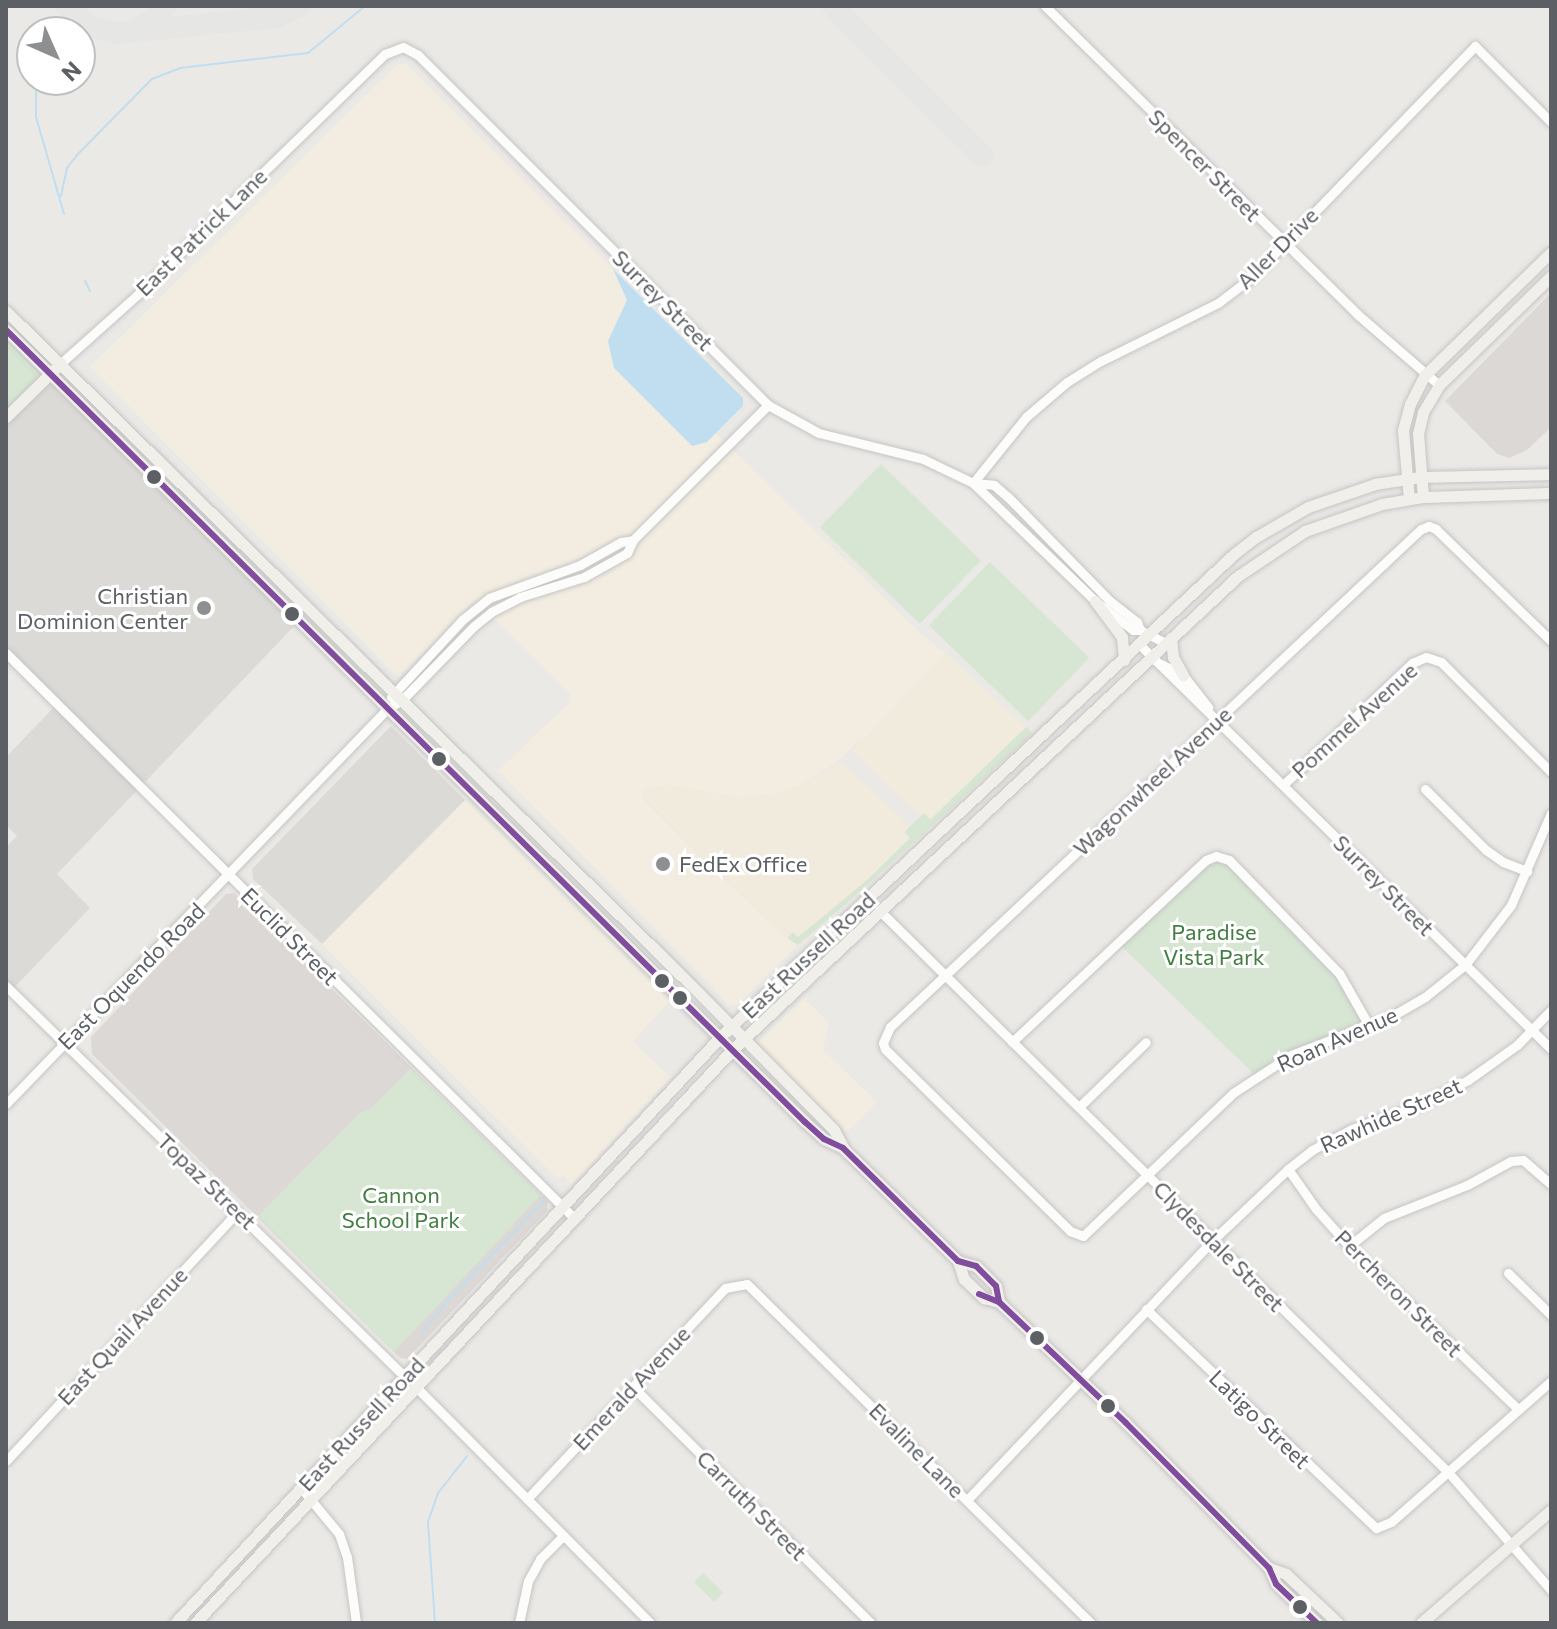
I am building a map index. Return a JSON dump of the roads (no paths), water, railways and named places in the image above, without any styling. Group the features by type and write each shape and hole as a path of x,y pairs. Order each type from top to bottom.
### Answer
{"main road":[{"path":"1524,276 1551,243"},
{"path":"1409,499 1403,430 1410,404 1425,375 1551,252"},
{"path":"1423,497 1418,434 1423,412 1439,385 1551,276"},
{"path":"6,311 559,853 731,1027 737,1044"},
{"path":"6,330 721,1036 737,1044 824,1139 843,1148 958,1261 964,1279 984,1298 999,1302 1081,1381 1269,1568 1276,1584 1317,1623"},
{"name":"East Patrick Lane","path":"6,417 61,363"},
{"name":"East Russell Road","path":"175,1623 721,1036 1140,645 1145,632 1234,554 1277,523 1338,495 1420,477 1551,474"},
{"name":"East Russell Road","path":"195,1623 737,1044 944,849 1156,659 1169,641 1238,576 1287,541 1348,513 1423,497 1551,493"},
{"path":"1095,601 1122,637 1124,660"},
{"path":"1169,641 1183,675"},
{"path":"933,838 944,849"},
{"path":"550,867 559,853"},
{"path":"587,1183 597,1194"},
{"path":"958,1261 976,1266 996,1286 999,1302"},
{"path":"353,1454 359,1442 399,1396 405,1377"},
{"path":"1421,1623 1551,1510"},
{"path":"1269,1568 1286,1574 1338,1623"}],"street":[{"name":"Spencer Street","path":"1045,6 1284,243 1439,385"},
{"name":"Aller Drive","path":"973,483 1019,424 1067,382 1101,361 1218,303 1252,277 1475,46 1551,122"},
{"name":"East Patrick Lane","path":"61,363 137,295 377,62 397,47"},
{"name":"Surrey Street","path":"397,47 418,55 768,405 795,423 827,437 923,459 973,483 1095,601 1133,630 1169,641"},
{"name":"East Oquendo Road","path":"6,1104 230,876 397,696 491,612 520,597 604,567 627,553 633,540 768,405"},
{"name":"Surrey Street","path":"973,483 994,485 1008,497 1145,632"},
{"name":"Wagonwheel Avenue","path":"1083,1236 1070,1231 885,1049 883,1043 890,1027 1415,533 1429,526 1551,641"},
{"path":"1048,553 1059,554 1090,581"},
{"name":"Surrey Street","path":"1140,645 1551,1049"},
{"name":"Euclid Street","path":"6,653 574,1218"},
{"name":"Pommel Avenue","path":"1283,785 1412,663 1426,657 1441,662 1551,772"},
{"name":"Surrey Street","path":"1156,659 1183,675 1217,720"},
{"path":"1425,789 1486,850 1503,862 1527,871"},
{"name":"Roan Avenue","path":"1083,1236 1095,1228 1146,1174 1221,1103 1270,1068 1326,1039 1368,1024 1425,997 1465,965 1497,928 1527,871 1551,813"},
{"path":"1012,1042 1206,860 1216,856 1229,860 1334,967 1368,1024"},
{"name":"Clydesdale Street","path":"879,910 1448,1472 1551,1590"},
{"name":"Topaz Street","path":"6,986 405,1377"},
{"name":"Rawhide Street","path":"967,1500 1146,1309 1288,1169 1312,1150 1352,1129 1419,1105 1468,1080 1532,1031 1551,1010"},
{"path":"1079,1107 1146,1042"},
{"path":"1349,1246 1384,1218 1467,1185 1511,1161 1523,1160 1551,1184"},
{"name":"Percheron Street","path":"1288,1169 1316,1209 1349,1246 1518,1409"},
{"name":"East Quail Avenue","path":"6,1461 238,1211"},
{"path":"1508,1273 1551,1315"},
{"name":"Emerald Avenue","path":"527,1499 725,1288 739,1283"},
{"name":"Evaline Lane","path":"739,1283 755,1289 1091,1623"},
{"name":"Latigo Street","path":"1146,1309 1376,1528 1391,1522 1448,1472"},
{"path":"1448,1472 1551,1381"},
{"path":"416,1387 650,1623"},
{"name":"Carruth Street","path":"633,1387 871,1623"},
{"path":"301,1488 334,1526 347,1557 356,1623"},
{"path":"519,1623 528,1581 540,1559 563,1536"}],"water":[{"path":"613,269 743,398 743,406 707,442 692,446 614,368 608,341 627,300"}],"waterway":[{"path":"61,196 67,168 77,155 152,79 180,68 308,53 365,6"},
{"path":"36,96 36,117 64,214"},
{"path":"85,281 90,291"},
{"path":"421,1334 442,1307 544,1201"},
{"path":"435,1623 428,1522 438,1493 467,1456"}],"place":[{"name":"Christian Dominion Center","path":"204,608"},
{"name":"FedEx Office","path":"663,864"}],"park label":[{"name":"Paradise Vista Park","path":"1214,944"},
{"name":"Cannon School Park","path":"401,1206"}]}
